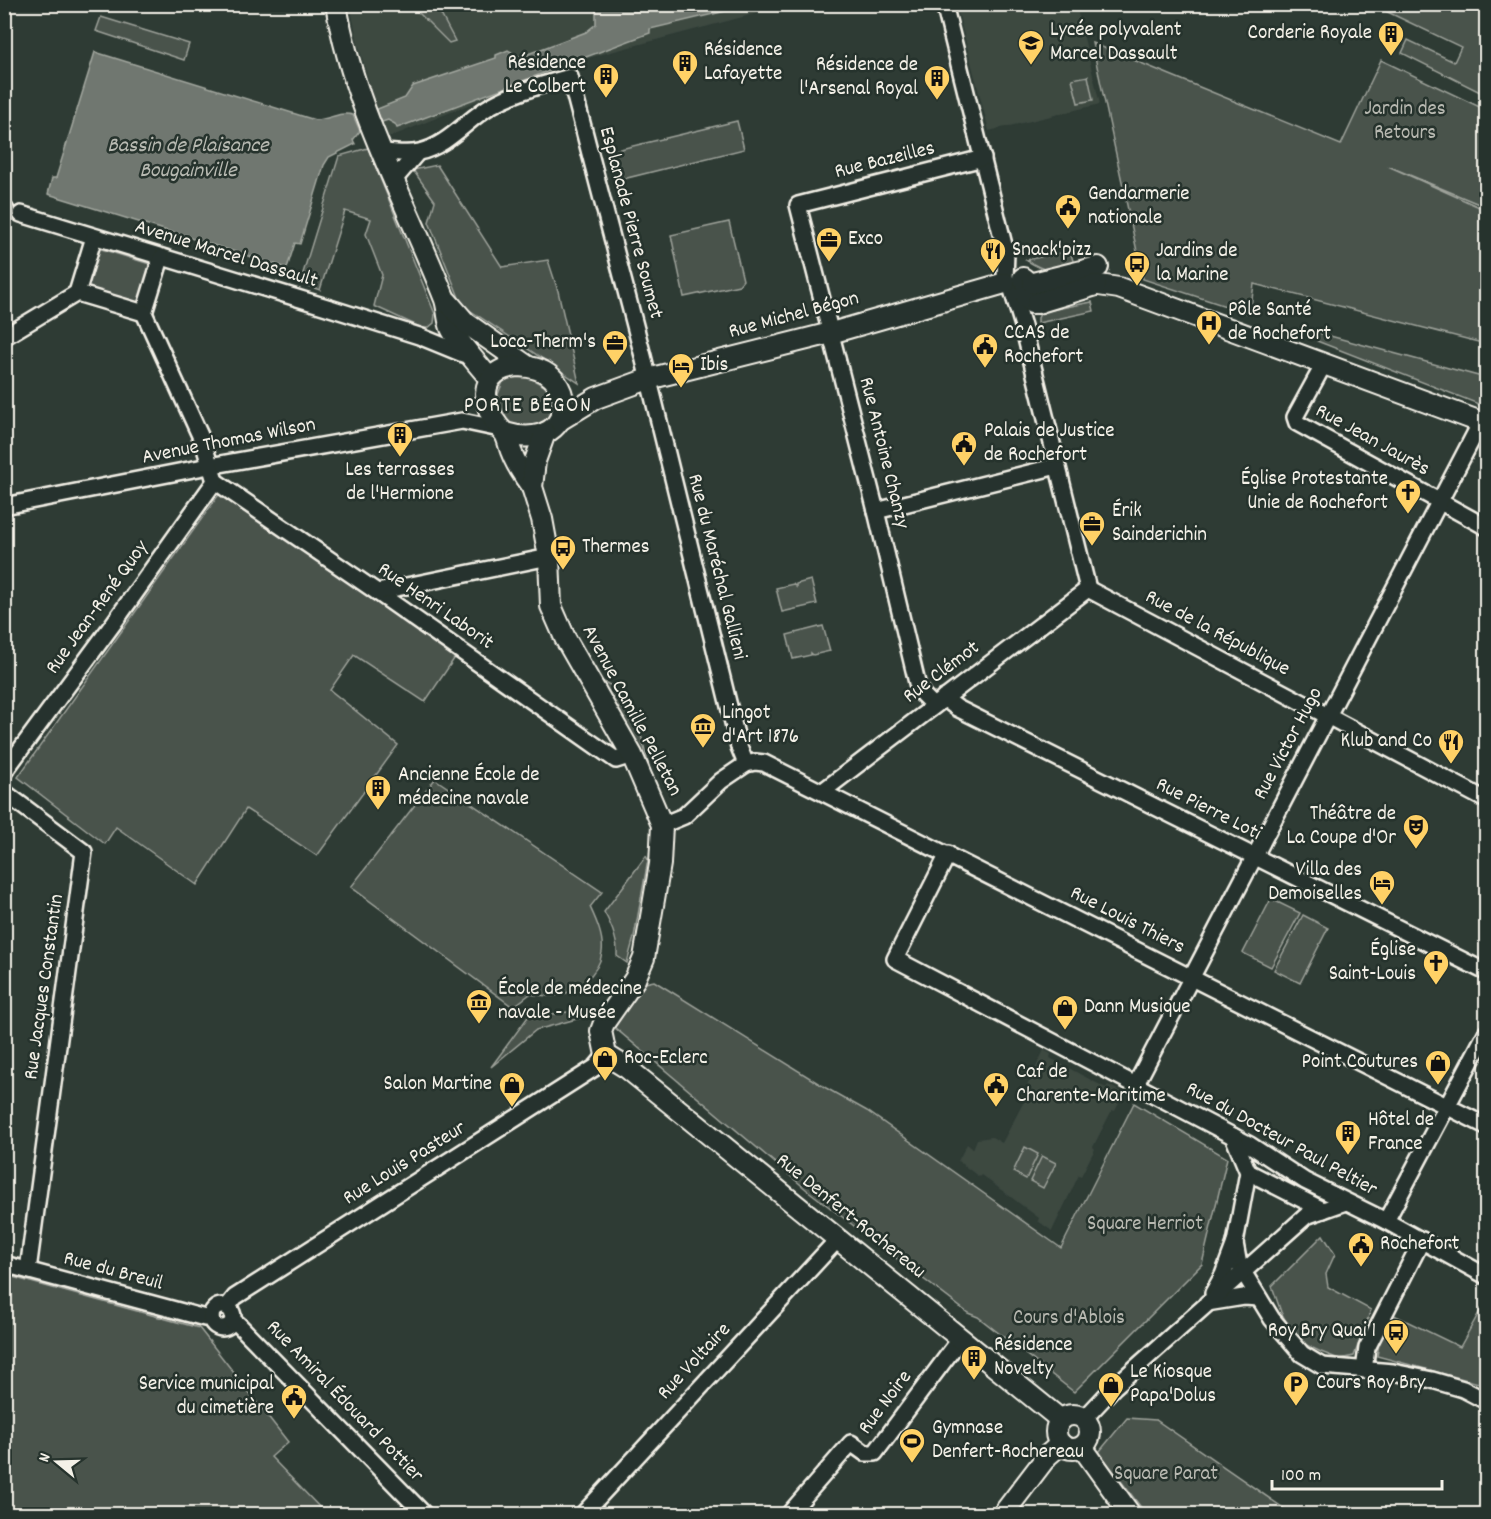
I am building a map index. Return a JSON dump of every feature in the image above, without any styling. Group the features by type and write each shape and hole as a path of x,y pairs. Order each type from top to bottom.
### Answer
{"main road":[{"path":"336,4 340,28 362,99 393,181 445,299 451,328 468,352 488,388 494,420 502,431 524,438 544,433 560,420 563,398 560,389 550,376 527,366 466,323 445,299"},
{"name":"Rue Michel Bégon","path":"560,420 596,398 648,379 1022,288 1100,277 1119,288 1324,364"},
{"path":"1324,364 1484,423"},
{"path":"488,388 503,369 527,366"},
{"path":"560,389 596,398"},
{"name":"Avenue Camille Pelletan","path":"502,431 520,472 532,487 542,519 549,557 551,606 570,647 632,755 662,825 660,864 644,958 635,979 604,1023 601,1031 606,1054"},
{"name":"Avenue Camille Pelletan","path":"532,487 535,461 544,433"},
{"name":"Rue Denfert-Rochereau","path":"606,1054 627,1068 1061,1420"},
{"path":"1070,1415 1084,1419 1088,1423 1090,1433 1082,1447 1071,1449 1061,1444 1056,1430 1061,1420 1070,1415"},
{"path":"1003,1515 1043,1462 1061,1444"},
{"path":"1082,1447 1130,1515"}],"street":[{"path":"944,4 1006,254 1022,288 1026,312 1023,326"},
{"name":"Esplanade Pierre Soumet","path":"417,153 444,141 490,106 518,92 570,77 648,379"},
{"path":"381,148 417,153"},
{"path":"393,181 417,153"},
{"name":"Rue Bazeilles","path":"798,205 983,158"},
{"name":"Rue Antoine Chanzy","path":"798,205 918,687 923,695 939,702"},
{"name":"Avenue Marcel Dassault","path":"11,211 419,336 463,354 468,352"},
{"path":"4,337 77,293 94,237"},
{"path":"161,258 144,313 203,442 212,473"},
{"path":"1022,288 1023,326 1088,589"},
{"path":"77,293 144,313"},
{"path":"451,328 507,351"},
{"name":"Avenue Marcel Dassault","path":"419,336 435,337 451,328"},
{"name":"Rue Jean Jaurès","path":"1324,364 1295,417 1297,423 1486,527"},
{"name":"Rue du Maréchal Gallieni","path":"648,379 739,747 746,764"},
{"path":"462,421 479,410 488,388"},
{"name":"Avenue Thomas Wilson","path":"6,502 212,473 462,421 502,431"},
{"name":"Rue Victor Hugo","path":"1135,1086 1439,501 1484,423"},
{"path":"876,511 1057,466"},
{"name":"Rue Henri Laborit","path":"212,473 616,760 632,755"},
{"name":"Rue Jean-René Quoy","path":"4,772 113,624 212,473"},
{"path":"377,592 549,557"},
{"name":"Rue Clémot","path":"823,791 1088,589"},
{"name":"Rue de la République","path":"1088,589 1486,800"},
{"name":"Rue Pierre Loti","path":"939,702 957,708 1486,972"},
{"name":"Rue Louis Thiers","path":"746,764 764,763 823,791 1486,1126"},
{"path":"662,825 684,816 721,781 746,764"},
{"name":"Rue Jacques Constantin","path":"4,792 84,852 28,1270"},
{"name":"Rue du Docteur Paul Peltier","path":"948,854 895,958 1233,1136 1305,1181 1386,1221 1486,1276"},
{"path":"1386,1221 1486,1033"},
{"name":"Rue Louis Pasteur","path":"229,1315 235,1297 596,1067 606,1054"},
{"path":"1207,1303 1223,1275 1235,1243 1248,1172 1233,1136"},
{"path":"1084,1419 1114,1387 1243,1271 1307,1209 1305,1181 1275,1172 1248,1172"},
{"path":"1248,1172 1307,1209 1323,1210 1346,1202"},
{"name":"Rue Voltaire","path":"583,1515 838,1238"},
{"path":"1364,1370 1366,1348 1422,1240"},
{"path":"1235,1243 1239,1265 1272,1319 1302,1354 1322,1366 1393,1372 1432,1380 1463,1389 1486,1401"},
{"name":"Rue du Breuil","path":"4,1264 205,1318 211,1317 214,1324 221,1328 226,1327 229,1315"},
{"path":"1207,1303 1244,1297 1259,1298"},
{"name":"Rue Amiral Édouard Pottier","path":"229,1315 424,1515"},
{"name":"Rue Noire","path":"789,1515 851,1443 865,1453 875,1453 961,1338"}],"shaded area":[{"path":"353,4 788,5 573,62 385,139 358,44 352,15"},
{"name":"Lycée polyvalent Marcel Dassault","path":"956,5 1087,5 1077,9 1100,104 989,131"},
{"path":"1044,1050 1051,1054 1050,1058 1106,1088 1108,1085 1124,1093 1115,1111 1112,1110 1093,1147 1095,1149 1081,1176 1079,1175 1052,1231 1038,1221 1039,1218 958,1161 967,1144 973,1149 977,1139 992,1137 1002,1143 1031,1088 1027,1086"}],"green space":[{"path":"411,5 436,5 455,41 449,43"},
{"name":"Jardin des Retours","path":"1373,5 1486,5 1486,95 1402,53 1408,40 1454,62 1461,47"},
{"path":"101,17 189,44 184,60 96,31"},
{"path":"1092,43 1341,145 1381,60 1486,110 1486,207 1388,166 1486,210 1486,344 1254,284 1250,314 1143,279"},
{"path":"1088,76 1093,100 1078,103 1072,79"},
{"path":"737,121 744,149 619,180 612,151"},
{"path":"368,148 435,314 434,323 428,328 422,328 374,306 382,275 366,234 371,219 345,211 320,290 300,283 339,156"},
{"path":"437,165 502,267 548,260 558,291 579,383 462,305 429,222 435,201 413,170"},
{"path":"729,222 743,280 739,285 684,297 671,235"},
{"path":"98,248 153,265 142,301 136,303 88,288 87,282"},
{"path":"1070,251 1074,264 1054,270 1040,268 1026,260"},
{"path":"1092,302 1094,311 1038,323 1041,312"},
{"path":"1319,333 1482,377 1486,363 1486,407 1317,341"},
{"path":"511,375 525,375 553,391 553,410 548,421 518,429 507,421 497,397 504,379"},
{"path":"220,493 456,656 425,702 354,655 330,690 398,745 317,856 246,809 197,885 116,827 105,844 18,777"},
{"path":"811,580 817,604 782,612 776,588 793,584 796,587 796,584"},
{"path":"823,626 830,651 813,655 811,653 811,655 793,659 787,635"},
{"path":"598,679 614,687 641,735 649,766"},
{"path":"435,779 602,892 590,907 602,940 600,960 591,975 577,987 561,995 530,994 513,1007 351,887"},
{"path":"646,856 648,860 627,963 617,956 614,933 604,912"},
{"path":"1271,899 1300,913 1271,967 1243,953"},
{"path":"1303,915 1328,928 1300,983 1274,970"},
{"name":"Cours d'Ablois","path":"654,981 867,1111 1061,1248 1134,1103 1227,1158 1202,1264 1074,1392 978,1317 968,1313 807,1190 614,1027 645,983"},
{"path":"533,1010 555,1014 580,1010 588,1016 536,1030 491,1067"},
{"path":"1025,1147 1038,1154 1026,1179 1013,1172"},
{"path":"1042,1156 1056,1163 1043,1188 1030,1181"},
{"path":"1323,1235 1335,1254 1326,1274 1328,1287 1371,1310 1354,1356 1339,1359 1296,1340 1281,1312 1272,1286"},
{"path":"5,1275 199,1328 288,1442 271,1457 326,1514 5,1514"},
{"path":"1486,1300 1486,1385 1377,1356 1379,1344 1392,1314 1460,1347"},
{"name":"Square Parat","path":"1127,1418 1156,1420 1292,1514 1146,1514 1099,1452"}],"water":[{"path":"596,5 751,5 650,29 650,33 397,128 388,120 379,123 375,110 405,98 413,86 496,58 496,55 508,50 520,57 586,32 596,24"},
{"name":"Bassin de Plaisance Bougainville","path":"95,52 315,120 343,114 353,115 360,131 353,140 355,144 329,157 324,165 300,244 295,243 287,268 48,194 52,178 56,178"}],"place":[{"name":"Corderie Royale","path":"1391,57"},
{"name":"Lycée polyvalent Marcel Dassault","path":"1031,66"},
{"name":"Résidence Lafayette","path":"685,86"},
{"name":"Résidence Le Colbert","path":"606,99"},
{"name":"Résidence de l'Arsenal Royal","path":"937,101"},
{"name":"Gendarmerie nationale","path":"1068,230"},
{"name":"Exco","path":"829,263"},
{"name":"Snack'pizz","path":"993,274"},
{"name":"Jardins de la Marine","path":"1137,287"},
{"name":"Pôle Santé de Rochefort","path":"1209,346"},
{"name":"Loca-Therm's","path":"615,366"},
{"name":"CCAS de Rochefort","path":"985,369"},
{"name":"Ibis","path":"681,389"},
{"name":"Les terrasses de l'Hermione","path":"400,458"},
{"name":"Palais de Justice de Rochefort","path":"964,467"},
{"name":"Église Protestante Unie de Rochefort","path":"1408,515"},
{"name":"Érik Sainderichin","path":"1092,547"},
{"name":"Thermes","path":"563,571"},
{"name":"Lingot d'Art 1876","path":"703,749"},
{"name":"Klub and Co","path":"1451,765"},
{"name":"Ancienne École de médecine navale","path":"378,811"},
{"name":"Théâtre de La Coupe d'Or","path":"1416,850"},
{"name":"Villa des Demoiselles","path":"1382,906"},
{"name":"Église Saint-Louis","path":"1436,986"},
{"name":"École de médecine navale - Musée","path":"479,1025"},
{"name":"Dann Musique","path":"1065,1031"},
{"name":"Roc-Eclerc","path":"605,1082"},
{"name":"Point Coutures","path":"1438,1086"},
{"name":"Salon Martine","path":"512,1108"},
{"name":"Caf de Charente-Maritime","path":"996,1108"},
{"name":"Hôtel de France","path":"1348,1156"},
{"name":"Rochefort","path":"1361,1268"},
{"name":"Roy Bry Quai 1","path":"1396,1355"},
{"name":"Résidence Novelty","path":"974,1381"},
{"name":"Cours Roy Bry","path":"1296,1407"},
{"name":"Le Kiosque Papa'Dolus","path":"1111,1408"},
{"name":"Service municipal du cimetière","path":"294,1420"},
{"name":"Gymnase Denfert-Rochereau","path":"912,1464"}],"district":[{"name":"PORTE BÉGON","path":"528,406"}],"park label":[{"name":"Square Herriot","path":"1145,1225"}]}
